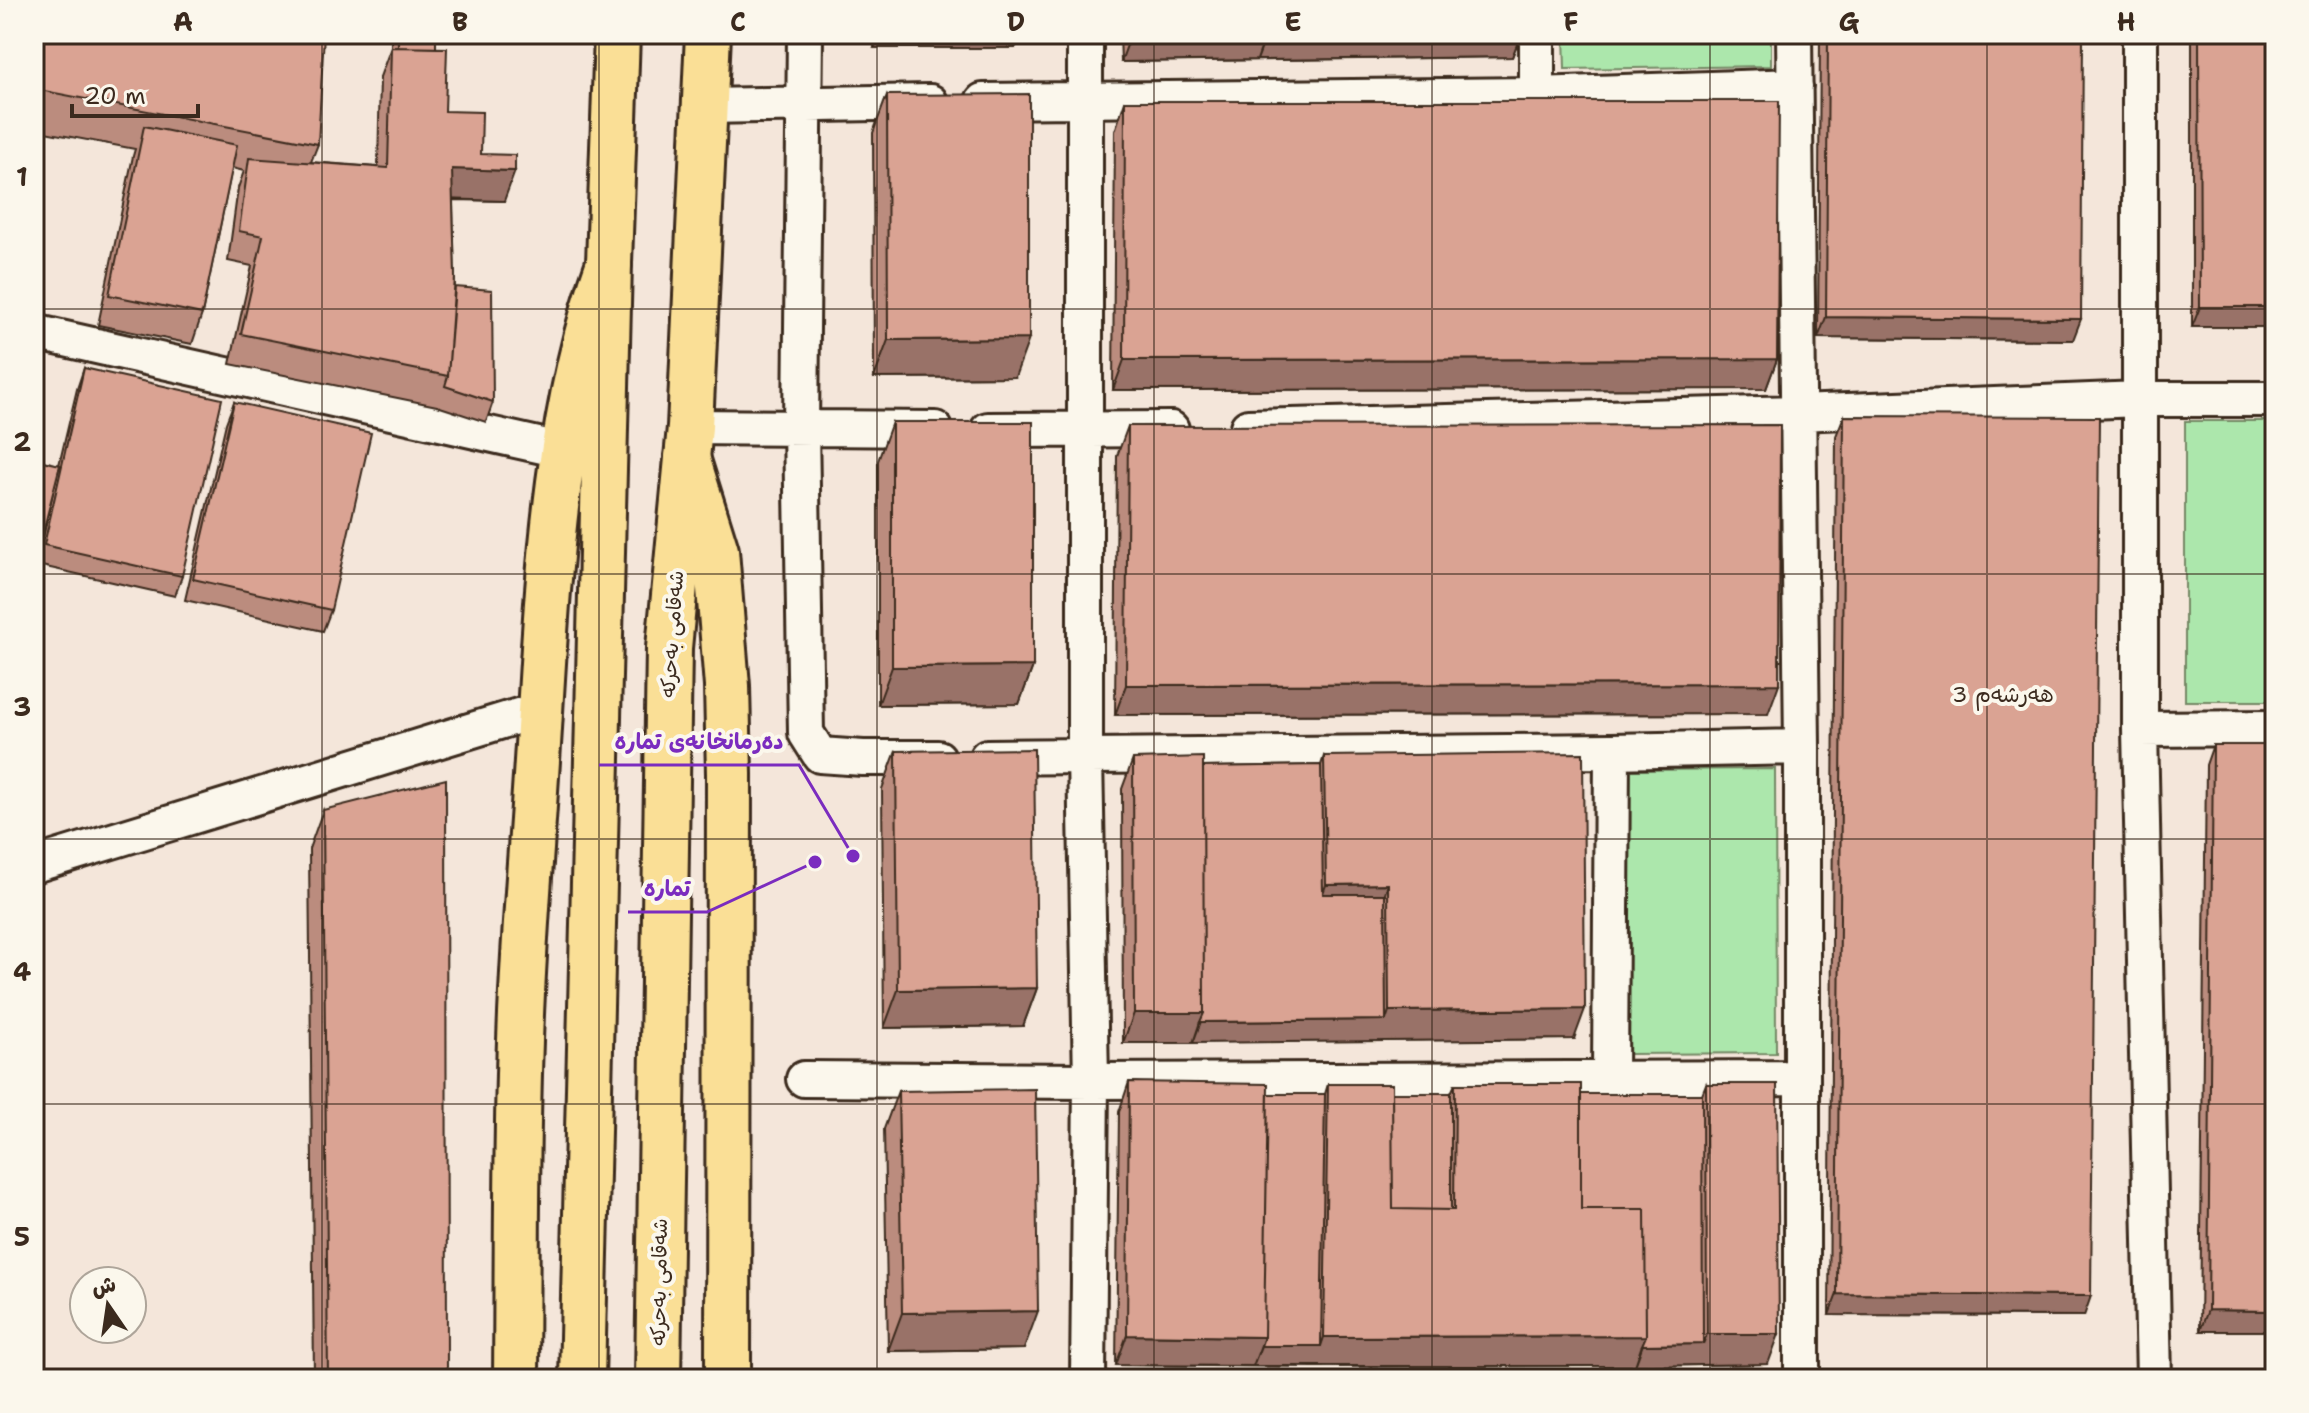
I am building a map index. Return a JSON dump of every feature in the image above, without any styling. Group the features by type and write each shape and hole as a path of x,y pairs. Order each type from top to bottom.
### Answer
{"main road":[{"path":"582,1379 617,34"},
{"name":"شەقامی بەحرکە","path":"658,1379 669,648 688,442 708,34"},
{"path":"516,1379 520,1039 551,552 580,357 591,312 609,263"},
{"path":"688,442 716,551 727,686 728,1379"}],"street":[{"path":"805,34 801,427 806,733 820,755 863,758 1802,747"},
{"path":"1085,34 1085,756 1091,1081 1088,1379"},
{"path":"1537,34 1537,95"},
{"path":"1794,34 1802,747 1802,1379"},
{"path":"2140,34 2140,729 2154,1379"},
{"path":"706,106 1537,95 1795,86"},
{"path":"34,332 565,451"},
{"path":"688,442 801,427 1084,432 1798,413 2139,399 2275,399"},
{"path":"34,865 541,709"},
{"path":"2140,729 2275,728"},
{"path":"1610,1077 1612,751"},
{"path":"804,1079 1802,1078"}],"green space":[{"path":"1564,34 1771,34 1771,66 1565,69"},
{"path":"2185,421 2275,421 2275,701 2185,701"},
{"path":"1775,769 1776,1053 1629,1054 1629,770"}],"building":[{"path":"34,34 324,34 318,144 34,89"},
{"path":"398,34 436,34 436,48 398,47"},
{"path":"1267,34 1382,34 1382,38 1264,40"},
{"path":"1828,34 2083,34 2081,319 1826,317"},
{"path":"2199,34 2275,34 2275,307 2200,307"},
{"path":"391,47 447,48 445,111 482,112 481,154 515,155 515,171 452,169 455,277 448,376 241,334 263,236 239,231 249,158 388,168"},
{"path":"1029,94 1029,339 888,340 887,95"},
{"path":"1125,101 1779,101 1777,359 1124,360"},
{"path":"144,126 237,145 202,314 109,295"},
{"path":"455,287 492,290 493,402 445,386"},
{"path":"84,368 222,399 182,576 44,545"},
{"path":"234,402 371,433 331,610 193,579"},
{"path":"1844,416 2099,417 2091,1296 1837,1294"},
{"path":"892,422 1033,422 1033,666 892,667"},
{"path":"1780,425 1779,684 1126,685 1128,426"},
{"path":"34,459 60,465 41,540 34,539"},
{"path":"2213,745 2275,745 2275,1311 2208,1310"},
{"path":"1034,749 1037,988 898,990 896,751"},
{"path":"1583,753 1585,1009 1389,1011 1388,884 1326,885 1324,756"},
{"path":"1203,757 1204,1013 1134,1013 1133,759"},
{"path":"1321,765 1323,894 1385,894 1386,1020 1200,1022 1204,1013 1203,767"},
{"path":"446,779 447,1379 328,1379 323,810"},
{"path":"1129,1082 1268,1084 1264,1337 1127,1335"},
{"path":"1328,1084 1392,1084 1393,1209 1454,1210 1455,1084 1581,1084 1581,1209 1645,1209 1646,1336 1324,1337"},
{"path":"1706,1084 1777,1084 1779,1334 1707,1334"},
{"path":"1035,1089 1038,1311 902,1313 898,1091"},
{"path":"1392,1093 1451,1093 1451,1210 1393,1209"},
{"path":"1268,1094 1325,1094 1321,1346 1261,1346 1264,1337"},
{"path":"1581,1094 1702,1094 1703,1344 1642,1345 1646,1336 1645,1209 1581,1209"}],"place":[{"name":"دەرمانخانەی تمارە","path":"853,856"},
{"name":"تمارە","path":"815,862"}],"district":[{"name":"ھەرشەم 3","path":"2003,694"}]}
